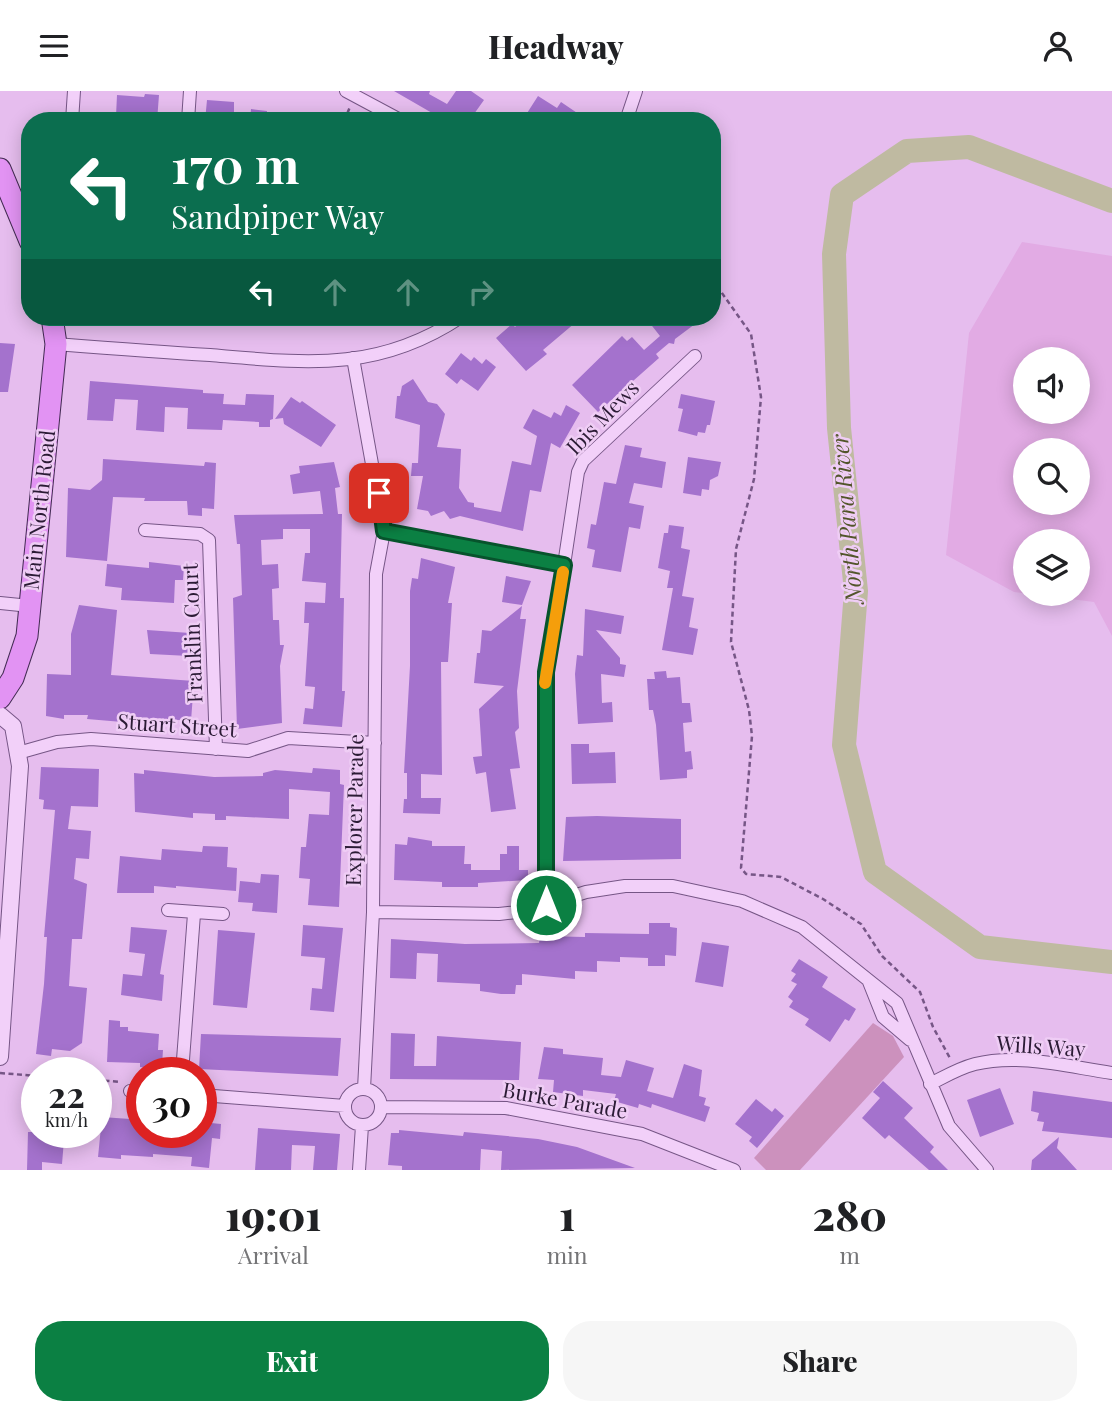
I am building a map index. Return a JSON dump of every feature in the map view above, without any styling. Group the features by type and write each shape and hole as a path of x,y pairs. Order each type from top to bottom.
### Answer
{"main road":[{"path":"0,169 21,219"},
{"name":"Main North Road","path":"0,698 13,678 27,636 56,344 53,326"}],"street":[{"path":"73,112 74,91"},
{"path":"189,112 190,91"},
{"path":"346,91 385,112"},
{"path":"629,112 636,91"},
{"path":"56,344 327,363 414,343 444,326"},
{"name":"Ibis Mews","path":"546,905 546,672 578,472 583,461 695,356"},
{"path":"354,358 384,531 564,565"},
{"name":"Franklin Court","path":"145,530 200,534 209,540 216,749"},
{"name":"Explorer Parade","path":"364,1089 373,912 376,573 384,531"},
{"path":"0,603 30,606"},
{"path":"0,715 13,726 20,766 0,1057"},
{"name":"Stuart Street","path":"18,753 57,742 91,739 248,751 288,738 374,743"},
{"path":"373,912 499,914 546,905 586,892 625,886 673,887 742,901 803,927 897,1003 949,1126 987,1170"},
{"path":"168,910 194,914 223,914"},
{"path":"183,1057 194,914"},
{"path":"869,982 883,1017 911,1041"},
{"name":"Wills Way","path":"930,1084 957,1070 990,1061 1112,1073"},
{"path":"364,1089 379,1097 382,1108 374,1123 362,1126 348,1118 345,1106 353,1092 364,1089"},
{"path":"217,1096 345,1106"},
{"name":"Burke Parade","path":"382,1108 506,1108 642,1134 702,1155 734,1170"},
{"path":"359,1170 362,1126"}],"path":[{"path":"348,112 351,104"},
{"path":"721,292 751,334 761,397 754,479 736,549 731,642 749,710 752,736 741,868 746,874 780,877 861,924 882,956 920,992 933,1027 957,1070"},
{"path":"0,1073 21,1075"}],"shaded area":[{"path":"1022,242 1112,256 1112,636 1094,602 1090,602 1090,529 1013,529 1013,591 946,555 969,333"},
{"path":"873,1023 893,1036 904,1057 800,1170 766,1170 754,1158"}],"building":[{"path":"394,91 430,91 429,94 447,104 456,91 471,91 484,100 475,112 430,112"},
{"path":"145,94 159,95 158,112 116,112 117,95 144,97"},
{"path":"538,96 557,108 561,102 576,112 528,112"},
{"path":"207,100 234,102 234,112 206,112"},
{"path":"251,109 267,111 267,112 251,112"},
{"path":"510,326 571,326 543,350 547,354 526,371 496,338"},
{"path":"652,326 692,326 675,339 674,344 669,343 656,354 659,358 598,412 572,385 622,336 627,341 632,337 644,350 660,336"},
{"path":"0,343 15,344 8,392 0,392"},
{"path":"461,353 471,361 474,357 482,364 486,359 496,367 478,391 461,379 457,384 445,374"},
{"path":"413,379 428,402 437,404 445,414 437,447 461,449 459,488 468,502 474,503 474,507 501,512 512,461 531,465 537,436 523,428 533,409 551,418 554,412 561,416 566,405 580,413 560,448 551,443 541,492 530,490 523,531 460,516 450,519 444,511 431,516 428,511 417,509 423,476 411,476 412,463 418,463 420,425 395,418 397,396 400,396 402,386"},
{"path":"90,381 203,390 203,393 224,394 223,404 245,405 246,394 274,395 273,419 270,420 270,427 259,427 259,422 223,420 222,430 187,429 188,408 165,407 164,432 136,430 138,400 115,399 113,421 87,420"},
{"path":"681,394 715,401 710,425 707,425 705,433 698,432 697,436 678,431 683,409 678,408"},
{"path":"291,397 300,403 302,401 336,425 321,447 284,424 283,418 275,419"},
{"path":"625,445 642,448 640,457 666,462 662,488 634,483 629,503 644,506 640,529 629,527 621,572 592,567 595,550 587,548 591,524 596,525 604,482 616,484"},
{"path":"688,457 721,462 718,476 710,480 709,490 702,489 701,496 683,493"},
{"path":"103,459 204,466 205,462 216,463 214,509 202,508 202,516 188,515 187,501 144,501 145,498 113,497 107,561 66,557 68,488 90,490 102,480"},
{"path":"334,462 340,487 335,488 338,514 342,514 340,598 344,598 342,691 345,691 342,727 303,724 305,708 313,709 315,687 305,686 309,623 304,623 305,602 325,603 326,583 302,581 305,553 310,553 310,529 283,529 283,539 261,540 262,565 278,564 279,588 272,589 273,620 279,620 280,645 284,645 280,666 282,723 237,729 233,598 242,595 240,544 237,544 234,515 323,514 320,491 293,494 290,475 300,473 299,466"},
{"path":"669,525 684,527 681,548 690,550 682,596 694,598 689,627 698,629 693,655 662,650 673,588 667,588 670,571 658,568 664,533 668,533"},
{"path":"421,558 455,567 448,603 452,603 448,662 441,662 442,775 421,774 421,798 441,798 440,814 403,813 404,799 407,799 407,773 404,773 410,666 410,591 412,578 418,579"},
{"path":"149,562 184,566 183,580 175,580 174,603 121,600 122,588 105,586 107,564 149,568"},
{"path":"506,576 531,581 522,605 502,602"},
{"path":"79,605 117,610 111,675 194,681 191,721 154,718 153,722 146,724 87,719 88,715 64,715 64,719 46,716 47,674 71,675 71,634"},
{"path":"522,606 520,619 526,619 517,691 519,728 515,732 520,768 510,769 516,809 491,812 486,772 476,774 473,757 482,756 479,709 504,686 474,683 477,653 480,653 482,630 491,631"},
{"path":"585,609 624,616 621,634 596,630 620,658 620,664 626,665 624,677 601,674 602,703 612,702 613,722 578,724 575,674 577,655 583,656"},
{"path":"147,630 190,633 189,656 150,654"},
{"path":"666,671 667,678 680,677 682,703 690,703 692,722 683,723 685,752 691,751 693,769 687,770 687,778 660,780 656,725 653,710 649,710 647,679 655,679 654,672"},
{"path":"571,744 589,744 589,753 615,752 616,783 572,784"},
{"path":"41,767 99,769 98,807 71,806 68,829 91,831 89,859 76,858 74,879 87,884 82,939 72,939 69,986 87,988 82,1043 70,1051 52,1049 51,1056 36,1054 44,984 47,937 44,937 55,810 43,809 44,800 39,799"},
{"path":"313,768 340,770 340,784 344,785 339,907 308,905 310,879 299,878 301,847 306,847 309,814 329,815 330,792 289,789 289,819 226,816 226,820 215,820 215,814 193,813 193,818 135,812 134,773 144,774 144,770 214,777 263,776 263,773 275,770 312,773"},
{"path":"566,817 681,819 681,859 563,861"},
{"path":"408,837 432,841 432,846 465,846 464,864 471,864 471,870 500,870 500,854 507,854 507,846 519,846 519,870 528,870 528,880 478,883 478,887 442,887 442,882 394,880 395,844 407,845"},
{"path":"203,846 228,847 227,867 237,868 236,891 154,886 154,893 117,893 120,856 161,860 162,849 202,852"},
{"path":"261,874 279,875 277,913 252,911 253,903 238,902 240,881 260,883"},
{"path":"649,923 670,923 670,927 677,928 676,956 665,955 665,966 648,966 648,958 620,957 620,962 597,961 597,972 575,971 575,979 522,974 522,985 516,985 515,994 501,994 480,991 480,984 437,982 438,954 417,953 416,979 390,978 391,939 465,944 539,943 540,936 585,937 585,933 649,934"},
{"path":"303,925 343,928 334,1012 310,1010 312,988 322,989 325,958 301,956"},
{"path":"131,927 167,930 160,974 164,975 162,1001 121,995 123,974 142,976 145,954 129,952"},
{"path":"218,930 255,933 247,1008 213,1005"},
{"path":"702,942 729,946 723,987 695,982"},
{"path":"799,959 828,977 822,987 856,1009 849,1021 845,1019 830,1042 805,1025 809,1019 789,1007 793,1001 788,997 797,984 791,981 796,974 791,971"},
{"path":"109,1020 120,1021 120,1027 128,1027 128,1031 159,1034 158,1050 163,1050 163,1057 126,1057 126,1063 112,1062 112,1057 107,1057"},
{"path":"391,1033 415,1034 414,1066 436,1066 437,1036 521,1042 519,1080 390,1079"},
{"path":"201,1034 341,1038 338,1076 217,1070 217,1057 200,1057"},
{"path":"544,1047 563,1049 563,1054 603,1058 601,1075 621,1077 626,1060 654,1068 647,1091 673,1098 684,1064 702,1070 699,1096 706,1098 704,1105 710,1107 705,1122 652,1104 651,1108 639,1104 638,1108 614,1101 616,1094 583,1090 583,1096 553,1092 554,1080 538,1079"},
{"path":"883,1081 913,1108 904,1118 934,1147 930,1152 948,1170 929,1170 889,1135 885,1139 862,1118 880,1098 873,1092"},
{"path":"1000,1088 1014,1124 980,1137 967,1100"},
{"path":"1033,1091 1112,1102 1112,1138 1042,1131 1044,1122 1037,1121 1039,1113 1031,1111"},
{"path":"756,1099 772,1112 775,1108 784,1116 757,1148 749,1141 752,1137 735,1124"},
{"path":"112,1118 126,1119 126,1148 211,1148 209,1168 191,1166 192,1157 153,1154 153,1157 121,1155 121,1159 98,1157 99,1148 112,1148"},
{"path":"217,1124 221,1124 220,1139 217,1139"},
{"path":"258,1128 340,1134 337,1170 313,1170 315,1146 292,1145 291,1170 255,1170"},
{"path":"399,1130 463,1136 464,1132 538,1139 577,1147 635,1168 501,1170 502,1151 481,1149 480,1170 402,1170 402,1166 388,1165 391,1133 399,1133"},
{"path":"1059,1137 1057,1148 1077,1170 1031,1170 1032,1160"},
{"path":"28,1148 63,1148 62,1164 42,1162 42,1170 27,1170"}],"waterway":[{"name":"North Para River","path":"1112,201 969,147 907,151 842,195 834,254 839,428 856,591 844,745 875,872 980,947 1112,962"}],"slow traffic":[{"path":"545,683 563,572"}],"route":[{"path":"379,493 384,531 564,565 546,672 546,905"}]}
